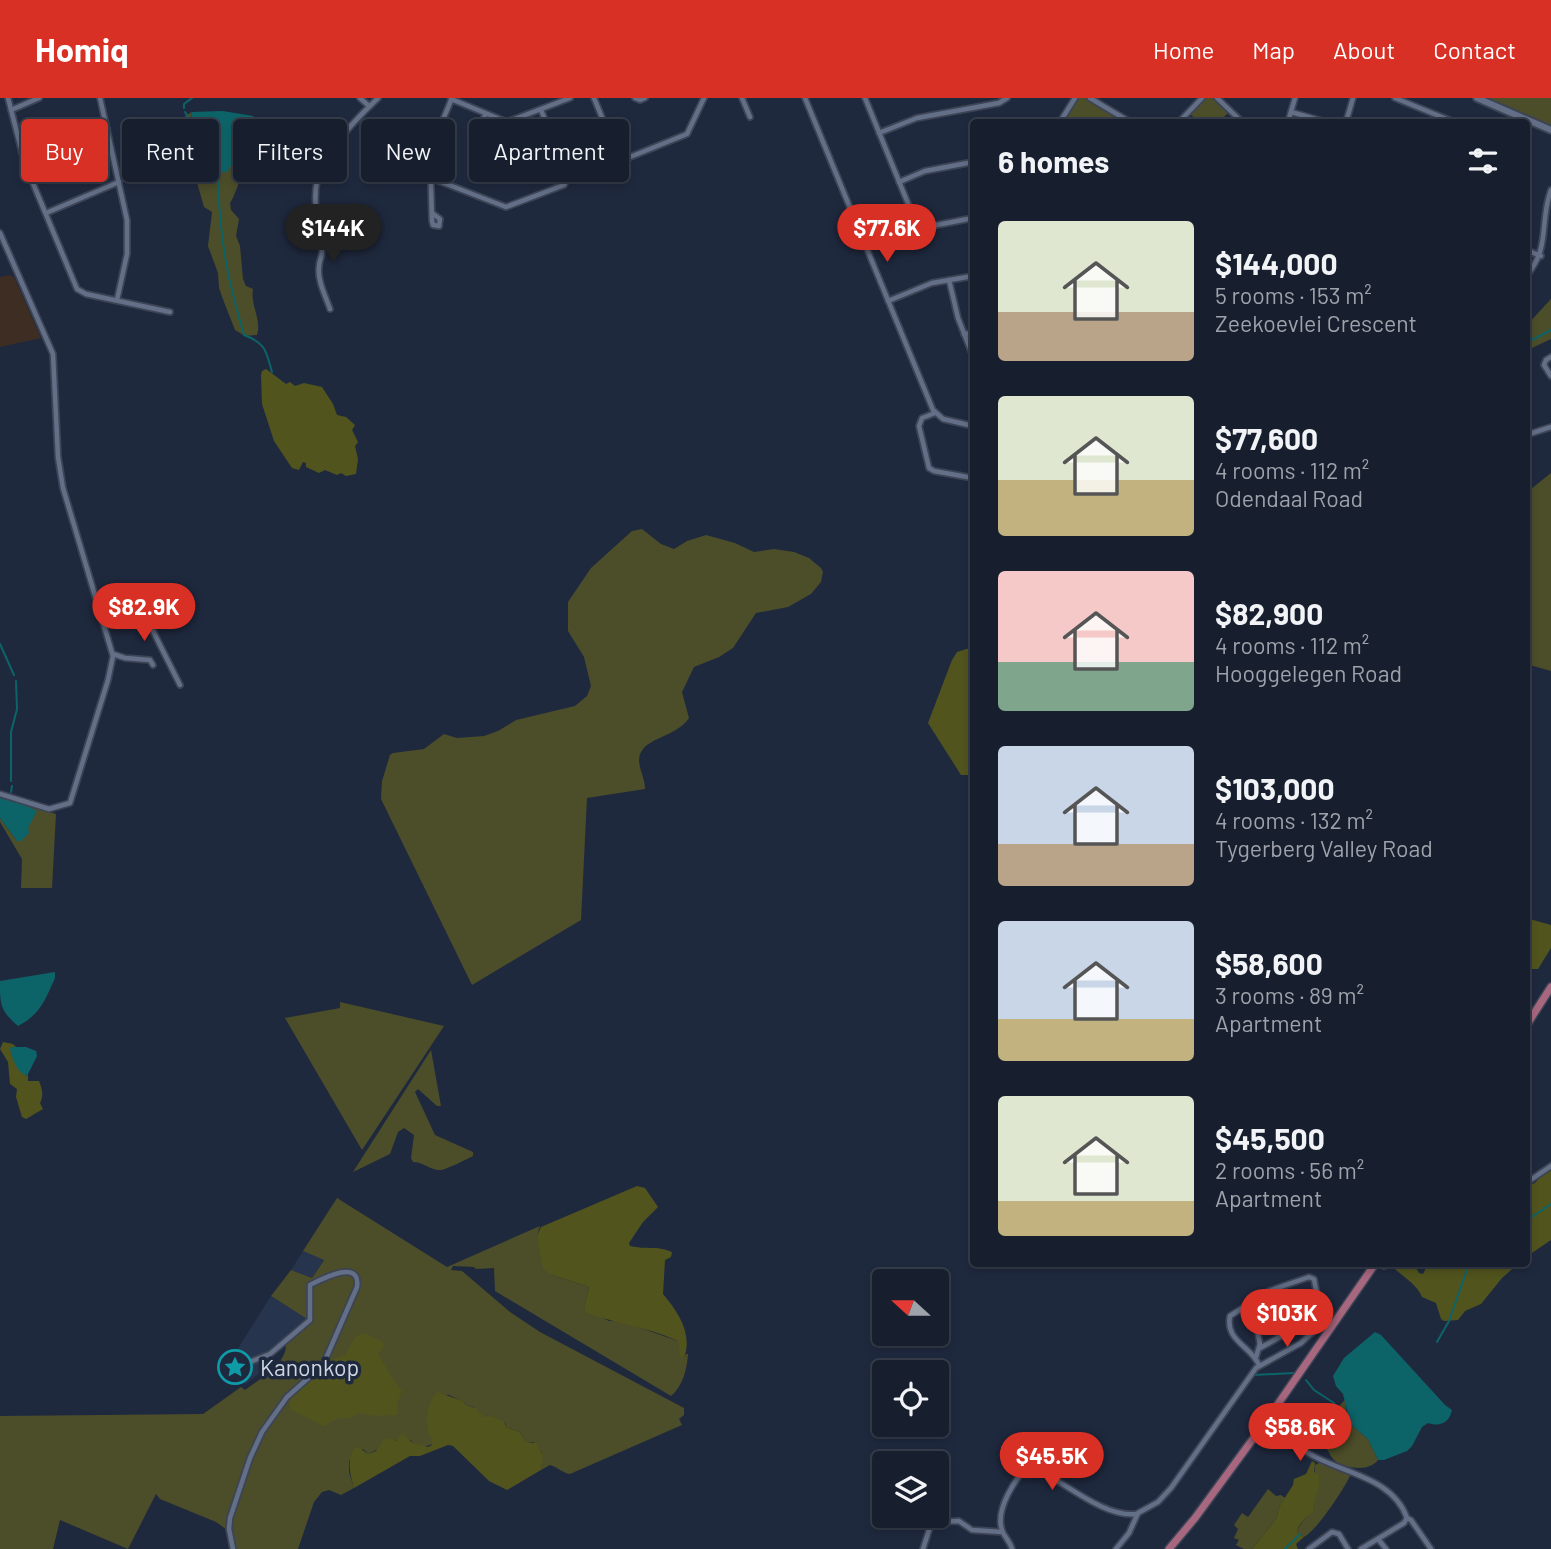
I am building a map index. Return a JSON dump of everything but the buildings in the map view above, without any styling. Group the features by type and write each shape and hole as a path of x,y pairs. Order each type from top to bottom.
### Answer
{"main road":[{"path":"1477,98 1526,119"},
{"path":"1530,121 1551,130"},
{"path":"1530,1020 1551,986"},
{"path":"1169,1549 1195,1518 1277,1405 1373,1267"}],"street":[{"path":"8,98 21,149"},
{"path":"11,110 39,98"},
{"path":"100,98 105,119"},
{"path":"360,98 369,106"},
{"path":"330,309 319,271 322,255 318,236 316,193 319,172 377,98"},
{"path":"442,119 451,98 485,115 509,122 570,98"},
{"path":"594,98 617,154 625,159 687,134 704,98"},
{"path":"635,98 645,98"},
{"path":"742,98 750,117"},
{"path":"805,98 935,413 948,421 970,425"},
{"path":"865,98 918,228"},
{"path":"879,132 913,119 999,103 1007,98"},
{"path":"1062,119 1075,98"},
{"path":"1090,98 1125,119"},
{"path":"1182,119 1202,98"},
{"path":"1217,98 1239,119"},
{"path":"1289,119 1295,98"},
{"path":"1347,119 1353,98"},
{"path":"1395,98 1447,119"},
{"path":"440,182 506,207 564,185 567,179 566,171 541,110"},
{"path":"1291,112 1316,119"},
{"path":"483,119 485,115"},
{"path":"108,133 127,220 128,241 117,300"},
{"path":"899,182 925,171 970,163"},
{"path":"33,182 77,289 86,294 170,312"},
{"path":"46,213 119,182"},
{"path":"430,182 432,213"},
{"path":"1530,271 1541,256 1551,190"},
{"path":"867,248 918,228 970,219"},
{"path":"0,233 53,354 62,482 113,653 108,680 70,803 49,808 0,794"},
{"path":"1530,252 1541,256"},
{"path":"888,302 927,285 970,277"},
{"path":"949,281 958,318 970,349"},
{"path":"964,334 970,333"},
{"path":"1551,357 1544,365 1551,376"},
{"path":"935,413 922,418 919,424 929,467 934,471 970,477"},
{"path":"1530,434 1551,427"},
{"path":"102,615 138,610 144,613 180,685"},
{"path":"113,653 124,658 150,660 153,665"},
{"path":"1530,1180 1551,1166"},
{"path":"233,1549 230,1518 256,1444 287,1397 317,1372 326,1359 357,1287 358,1280 355,1275 341,1272 310,1285 310,1320 270,1354 245,1364"},
{"path":"1012,1549 1002,1532 1001,1513 1016,1482 1028,1465 1105,1508 1124,1515 1138,1513 1158,1502 1167,1494 1259,1365 1301,1343 1313,1332 1315,1281 1309,1278 1269,1291 1233,1313 1229,1320 1233,1336 1256,1358 1259,1365"},
{"path":"1256,1358 1259,1348 1255,1326 1316,1298"},
{"path":"1279,1314 1294,1330"},
{"path":"1249,1351 1314,1318"},
{"path":"1313,1332 1323,1340"},
{"path":"1277,1405 1294,1420 1305,1451 1356,1473 1389,1494 1431,1549"},
{"path":"1116,1549 1126,1538 1138,1513"},
{"path":"1124,1515 1131,1526"},
{"path":"1361,1549 1404,1523 1407,1518"},
{"path":"923,1549 930,1527 935,1522 959,1521 971,1530 1002,1532"},
{"path":"1309,1549 1332,1532 1339,1535 1348,1549"},
{"path":"1378,1538 1386,1549"}],"shaded area":[{"path":"1078,98 1085,98 1120,119 1065,119"},
{"path":"1205,98 1214,98 1229,112 1222,119 1196,119 1190,114"},
{"path":"1482,98 1551,98 1551,128"},
{"path":"223,111 253,116 254,119 233,119 233,162 227,172 219,172 219,119 192,119 192,112"},
{"path":"192,112 192,119 186,119 185,116"},
{"path":"233,154 233,182 239,182 230,203 231,210 239,219 236,236 240,246 243,279 246,286 253,289 257,335 245,336 235,330 219,288 218,273 208,246 212,212 204,207 197,182 219,182 219,163"},
{"path":"11,275 41,338 0,347 0,277"},
{"path":"1551,299 1551,339 1530,349 1530,322"},
{"path":"266,369 286,384 290,382 295,386 304,383 322,387 337,415 346,417 355,425 352,430 358,442 355,446 358,459 356,474 337,475 325,470 319,473 306,467 303,462 299,470 292,468 274,441 262,404 261,375"},
{"path":"1551,473 1551,671 1530,665 1530,490"},
{"path":"642,529 661,544 674,549 687,541 706,535 735,543 754,552 774,549 794,552 809,558 821,568 821,582 811,594 788,607 756,613 733,648 694,667 682,692 689,718 683,725 651,742 641,753 639,761 645,789 587,798 581,920 472,985 381,799 382,781 390,755 424,749 444,734 457,738 484,736 516,720 575,706 587,696 591,686 584,657 568,631 568,602 591,568 632,531"},
{"path":"970,648 969,775 961,775 928,723 957,652"},
{"path":"0,795 56,814 52,888 21,888 22,859 0,818 17,841 23,804 0,798"},
{"path":"0,798 37,811 28,828 29,833 21,841 17,841 0,818"},
{"path":"1530,919 1551,925 1551,948 1538,969 1530,969"},
{"path":"55,972 55,978 41,1006 32,1017 18,1026 2,1007 0,981"},
{"path":"340,1002 444,1026 362,1150 285,1018 340,1008"},
{"path":"3,1042 16,1047 11,1047 26,1076 28,1075 28,1081 39,1081 41,1086 40,1103 43,1109 26,1119 22,1117 16,1097 17,1089 10,1084 8,1062 0,1049"},
{"path":"11,1047 26,1047 36,1051 37,1056 27,1076 15,1065"},
{"path":"431,1050 441,1106 437,1106 418,1089 415,1092 435,1135 473,1152 473,1156 440,1170 413,1162 411,1158 414,1135 404,1128 398,1132 390,1154 353,1172"},
{"path":"1551,1169 1551,1240 1530,1254 1530,1185 1535,1183 1544,1172"},
{"path":"637,1186 645,1188 658,1207 643,1222 629,1243 630,1246 672,1252 671,1257 665,1260 663,1294 679,1316 685,1332 687,1340 684,1358 680,1356 678,1341 587,1313 584,1308 589,1287 552,1275 543,1269 537,1236 541,1227"},
{"path":"337,1198 447,1267 540,1226 537,1236 552,1275 589,1287 584,1308 609,1321 618,1320 678,1341 684,1358 688,1354 681,1382 671,1396 495,1291 494,1268 453,1266 451,1270 462,1271 510,1312 540,1332 684,1408 684,1415 679,1419 682,1425 570,1474 550,1465 541,1470 542,1453 534,1442 526,1442 520,1432 506,1427 505,1422 484,1418 474,1407 449,1395 441,1395 430,1406 428,1415 433,1444 424,1447 411,1440 399,1439 368,1454 363,1449 349,1461 354,1488 341,1495 329,1490 322,1492 314,1502 298,1549 230,1549 226,1529 216,1522 160,1499 156,1494 128,1549 60,1520 53,1549 0,1549 0,1416 203,1414 241,1387 245,1390 274,1368 284,1354 284,1338 307,1319 271,1296 291,1270 312,1278 324,1260 303,1251"},
{"path":"303,1251 324,1259 312,1278 291,1270"},
{"path":"1393,1267 1414,1267 1423,1274 1426,1267 1515,1267 1481,1304 1465,1311 1458,1320 1441,1319 1436,1303 1422,1297 1416,1287"},
{"path":"271,1296 307,1319 269,1352 275,1360 246,1384 225,1369"},
{"path":"1375,1332 1381,1335 1452,1410 1443,1423 1428,1423 1422,1427 1407,1451 1384,1460 1378,1460 1368,1439 1350,1424 1343,1394 1336,1386 1333,1376 1344,1358"},
{"path":"365,1333 383,1342 383,1349 378,1354 402,1391 397,1405 398,1415 374,1416 359,1413 323,1426 290,1409 289,1398 316,1375 327,1361 345,1355 355,1337"},
{"path":"437,1392 463,1401 476,1408 484,1417 490,1416 504,1421 506,1427 520,1432 526,1442 536,1443 543,1455 541,1470 507,1490 489,1481 453,1446 448,1445 420,1456 410,1456 354,1488 350,1464 351,1454 357,1446 368,1454 376,1451 384,1439 396,1441 402,1433 413,1443 428,1447 432,1445 427,1414"},
{"path":"1345,1400 1350,1424 1368,1439 1378,1460 1363,1468 1344,1465 1334,1460 1327,1449 1334,1439 1333,1427 1337,1422 1333,1412"},
{"path":"1312,1461 1315,1463 1314,1472 1319,1475 1319,1484 1313,1512 1303,1521 1297,1532 1304,1537 1296,1544 1298,1549 1252,1549 1276,1519 1279,1507 1294,1479 1306,1474"},
{"path":"1328,1463 1349,1472 1350,1476 1322,1519 1304,1537 1297,1532 1301,1523 1313,1511 1315,1465"},
{"path":"1268,1489 1276,1496 1285,1498 1276,1519 1252,1549 1244,1549 1236,1545 1239,1540 1234,1538 1238,1529 1234,1525 1242,1513 1248,1517"}],"waterway":[{"path":"184,108 184,104 192,98"},
{"path":"185,112 189,119"},
{"path":"219,182 222,234 238,315 244,335 261,345 272,372"},
{"path":"1530,341 1551,330"},
{"path":"0,644 14,675"},
{"path":"11,781 11,732 17,709 16,681"},
{"path":"11,792 12,786"},
{"path":"1530,1218 1551,1204"},
{"path":"1437,1342 1449,1321 1468,1267"},
{"path":"1254,1375 1294,1373"},
{"path":"1306,1380 1314,1390 1334,1403 1337,1409"},
{"path":"1285,1549 1300,1534"}],"place":[{"name":"Kanonkop","path":"235,1367"}]}
